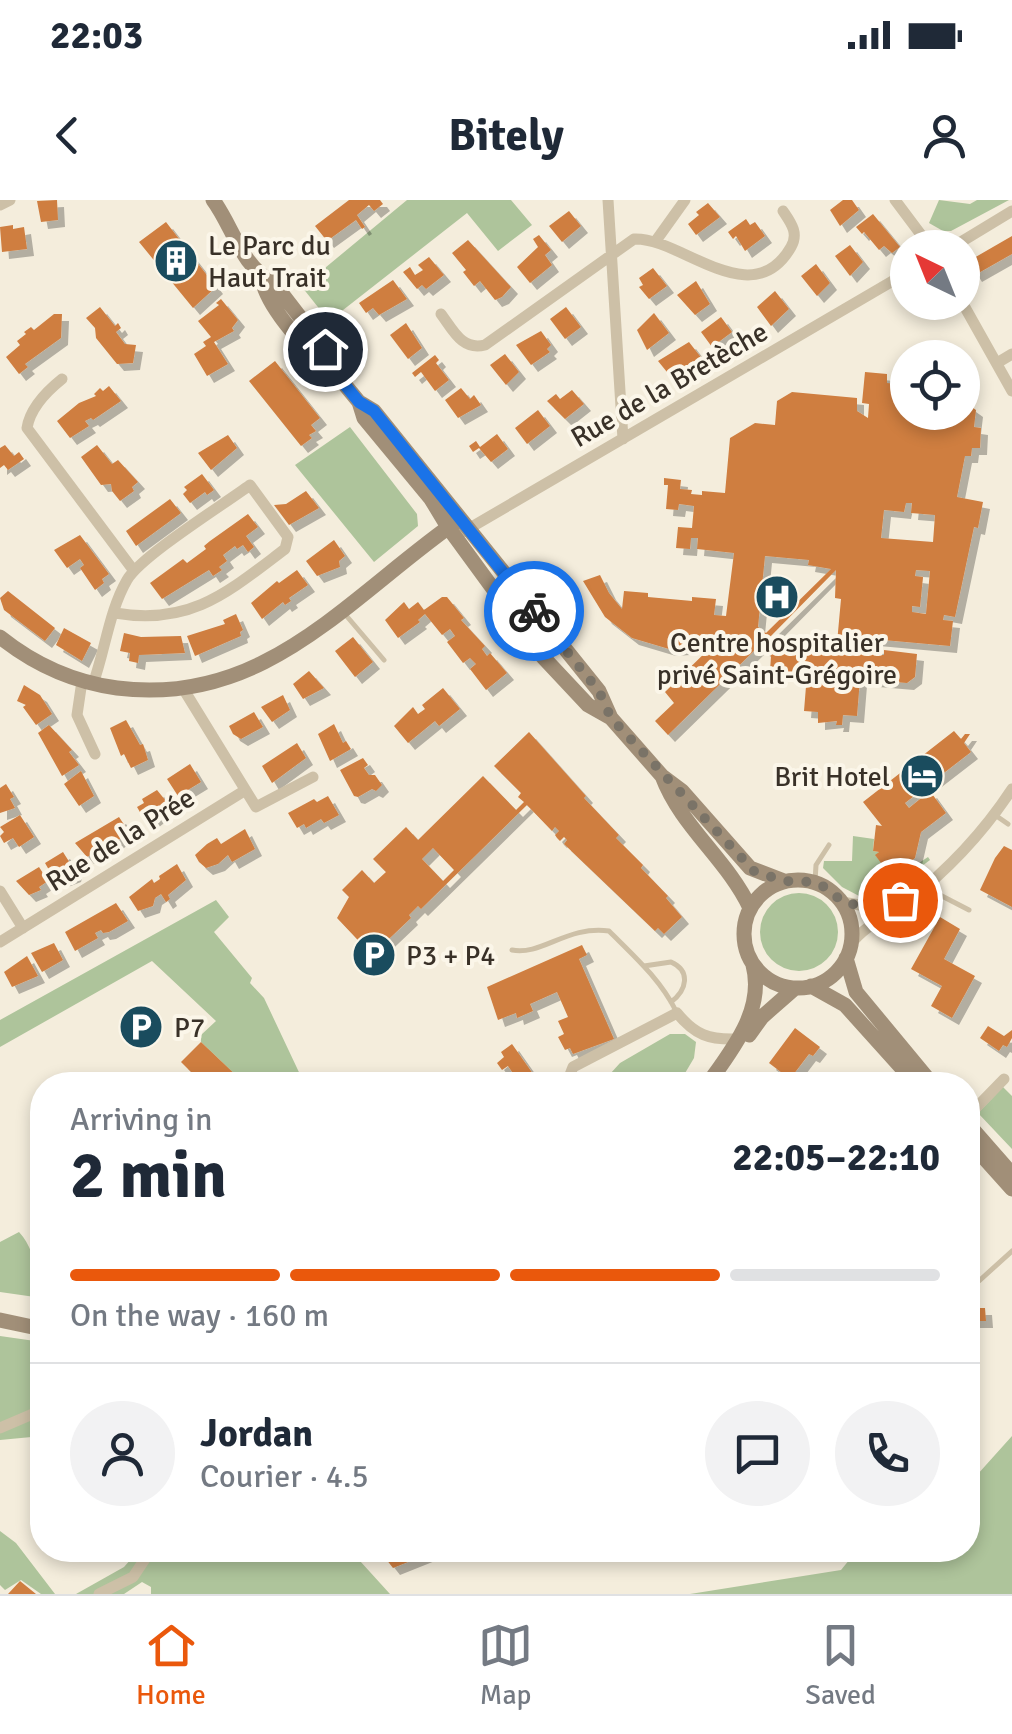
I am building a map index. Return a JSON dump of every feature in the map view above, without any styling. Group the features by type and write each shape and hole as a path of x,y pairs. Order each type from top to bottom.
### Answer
{"main road":[{"path":"204,200 226,223"},
{"path":"213,200 262,277 263,290 328,373 336,374 359,402 364,418 458,528 543,657 588,705 611,718 754,871 784,881 815,882 842,902 850,922 849,951 856,992 922,1072"},
{"path":"0,637 35,663 88,682 136,690 184,690 226,680 272,659 458,528"},
{"path":"662,776 670,798 736,880 750,908"},
{"path":"715,1072 752,1011 757,989 744,937 750,908 764,891 784,881"},
{"path":"725,1072 762,1016 803,987 832,976 849,951"},
{"path":"753,965 767,978 803,987 844,1005 905,1072"},
{"path":"980,1132 1012,1174"},
{"path":"980,1154 1012,1190"},
{"path":"0,1320 30,1326"}],"street":[{"path":"0,205 10,200"},
{"path":"608,200 622,440"},
{"path":"655,242 684,200"},
{"path":"895,200 918,230"},
{"path":"980,230 1012,211"},
{"path":"441,314 462,343 470,347 484,345 634,239 655,242 724,271 760,272 780,259 793,244 794,229 783,212"},
{"name":"Rue de la Bretèche","path":"458,528 622,440 890,283"},
{"path":"972,320 1012,391"},
{"path":"997,363 1012,354"},
{"path":"62,379 49,390 28,428 134,571"},
{"path":"95,754 77,716 115,612 134,571 250,485 288,536 285,549 218,598 190,610 158,616 115,612"},
{"path":"184,690 258,808 312,777"},
{"path":"849,951 857,935 929,884 967,848 1012,789"},
{"name":"Rue de la Prée","path":"0,942 244,791"},
{"path":"842,902 877,908 929,884"},
{"path":"0,891 23,928"},
{"path":"571,1072 573,1067 674,1008 697,1034 737,1039"},
{"path":"980,1107 1008,1083"},
{"path":"0,1428 30,1415"},
{"path":"99,1594 133,1577 143,1562"}],"lane":[{"path":"342,610 384,660"},
{"path":"995,815 1008,824"},
{"path":"815,882 816,864 829,845"},
{"path":"929,884 940,895 969,910"},
{"path":"512,950 525,952 576,931 609,931 644,966 674,1008 686,978 682,970 663,961 644,966"},
{"path":"980,1280 1012,1251"}],"green space":[{"path":"407,200 511,200 532,225 498,251 467,213 329,321 302,287"},
{"path":"939,200 970,204 977,200 1009,200 953,230 941,230 929,223"},
{"path":"350,427 417,514 418,526 374,562 295,465"},
{"path":"853,836 874,839 873,851 879,852 876,856 896,878 928,857 930,860 890,890 861,897 842,887 823,868 824,861 852,861"},
{"path":"791,893 807,893 832,910 838,932 832,954 821,965 807,971 791,971 766,954 760,940 760,924 777,899"},
{"path":"216,900 229,917 214,932 252,978 250,983 264,998 299,1072 233,1072 201,1042 201,1035 216,1021 152,961 0,1047 0,1020"},
{"path":"670,1034 685,1034 696,1042 694,1058 686,1072 612,1072 620,1063"},
{"path":"1003,1087 1012,1096 1012,1149 980,1115"},
{"path":"19,1232 26,1242 30,1250 30,1296 0,1292 0,1242"},
{"path":"0,1336 30,1340 30,1437 0,1440"},
{"path":"1012,1436 1012,1594 690,1594 841,1570 848,1562 980,1562 980,1472"},
{"path":"0,1531 16,1543 55,1594 41,1594 21,1580 5,1590 0,1585"},
{"path":"128,1562 361,1562 390,1594 151,1594 151,1587 142,1582 124,1594 76,1594"}],"building":[{"path":"57,200 58,220 41,222 37,201"},
{"path":"349,200 380,200 383,204 374,211 369,205 357,215 365,227 362,229 356,220 327,241 315,226"},
{"path":"843,200 852,200 859,210 840,226 830,210"},
{"path":"708,203 720,217 696,235 688,224"},
{"path":"569,211 581,226 562,242 549,226"},
{"path":"873,214 890,235 890,251 884,246 879,250 856,227"},
{"path":"746,219 750,225 755,222 765,236 745,251 736,236 733,239 728,232"},
{"name":"Le Parc du Haut Trait","path":"166,222 216,287 193,308 139,242"},
{"path":"13,225 13,229 24,227 27,249 2,252 0,227"},
{"path":"539,235 551,250 545,255 552,265 530,283 517,267 538,247 533,239"},
{"path":"1012,236 1012,254 980,272 980,254"},
{"path":"468,240 511,287 502,297 495,300 480,281 474,286 463,272 466,270 452,253"},
{"path":"850,245 863,262 850,276 835,256"},
{"path":"429,257 444,275 426,289 422,285 417,289 403,272 410,267 415,275 423,270 418,265"},
{"path":"816,264 830,283 817,296 801,276"},
{"path":"653,268 667,286 649,299 639,287 643,285 639,278"},
{"path":"393,280 407,299 379,315 373,308 366,313 359,303"},
{"path":"696,281 710,304 695,315 677,295"},
{"path":"775,291 789,309 771,326 757,307"},
{"path":"221,299 238,320 234,331 214,342 228,364 207,376 194,354 211,337 198,321"},
{"path":"100,307 115,326 118,323 121,328 116,332 125,344 136,345 133,363 117,364 96,338 95,328 86,318"},
{"path":"566,307 581,327 565,339 550,319"},
{"path":"654,313 669,333 647,350 637,330"},
{"path":"54,314 62,314 61,338 25,364 28,367 19,374 6,357 20,345 17,341 24,332 31,327 34,330"},
{"path":"721,317 732,332 712,347 701,332"},
{"path":"406,323 422,348 408,359 390,335"},
{"path":"541,331 551,345 547,349 550,352 531,365 516,345"},
{"path":"689,342 703,360 696,365 693,361 671,377 658,361"},
{"path":"505,354 519,372 506,385 490,365"},
{"path":"435,355 439,360 436,363 449,380 435,391 421,372 415,377 412,373"},
{"name":"Le Parc du Haut Trait","path":"275,361 320,418 311,425 316,431 309,435 312,438 301,446 249,381"},
{"path":"865,372 887,374 890,430 981,428 980,448 972,448 971,456 965,456 957,497 983,502 955,617 944,615 943,620 953,621 950,646 872,639 871,646 878,647 877,655 884,655 884,650 917,654 915,677 907,683 860,679 857,716 843,715 842,725 836,725 837,721 818,723 818,712 804,711 807,674 770,671 771,656 759,646 668,735 655,721 674,703 665,692 715,643 669,649 632,638 605,617 583,581 600,575 622,609 624,591 692,601 692,597 716,599 714,615 726,616 734,553 697,549 698,538 691,538 690,549 676,548 678,527 692,528 694,506 679,504 678,510 666,509 668,485 664,485 664,478 681,480 680,489 692,490 691,494 725,493 730,438 755,423 775,425 777,401 792,392 857,398 857,411 868,418 869,404 862,403","holes":["906,503 912,503 911,513 935,515 933,542 881,538 884,510 904,512","765,556 809,560 808,565 831,569 766,633 758,627","836,570 835,598 841,599 837,643 769,638","916,570 930,571 926,614 912,612 912,606 920,607 923,577 915,576"]},
{"path":"109,386 121,401 93,420 85,421 89,426 70,438 57,421 79,403 96,396 100,388 103,391"},
{"path":"461,388 470,399 474,395 481,405 458,418 445,400"},
{"path":"572,390 584,404 565,419 547,401 556,394 560,399"},
{"path":"538,410 550,426 527,444 515,428"},
{"path":"497,434 508,449 491,462 479,448 473,452 469,446 476,441 480,447"},
{"path":"228,435 237,448 211,470 198,453"},
{"path":"5,445 14,456 19,452 24,459 8,470 4,465 0,468 0,448"},
{"path":"97,445 112,464 118,460 138,482 132,487 134,491 120,501 111,484 101,485 81,457"},
{"path":"202,474 214,490 190,503 183,494 187,490 184,487"},
{"path":"306,491 319,508 289,525 274,505 286,504"},
{"path":"170,499 181,513 136,546 126,531"},
{"path":"248,514 258,527 246,536 254,547 248,552 243,545 237,549 235,546 223,555 227,561 219,567 222,570 213,576 209,570 162,599 150,583 183,559 187,563"},
{"path":"80,535 109,574 95,590 80,568 84,565 80,559 67,568 54,550"},
{"path":"334,540 345,556 339,561 340,567 317,576 306,561"},
{"path":"297,570 308,585 262,619 251,603"},
{"path":"8,591 55,628 45,641 4,610 0,598"},
{"path":"447,597 464,618 461,620 485,646 482,649 487,656 490,653 507,673 486,690 470,669 476,664 470,658 463,663 447,642 455,636 450,629 442,635 425,614 398,638 385,620 404,602 409,609 418,602 424,610"},
{"path":"236,614 243,630 241,636 195,656 187,636 225,624 223,620"},
{"path":"64,628 91,643 82,661 56,645"},
{"path":"124,633 141,637 181,636 185,653 139,655 138,663 129,661 130,653 120,651"},
{"path":"353,637 373,662 355,677 335,651"},
{"path":"309,671 324,688 303,699 293,684"},
{"path":"24,685 40,695 52,714 36,725 23,707 26,705 17,701"},
{"path":"443,688 460,709 439,726 435,721 408,743 394,726 413,707 418,714 425,709 422,705"},
{"path":"283,695 290,710 272,722 261,707"},
{"path":"254,712 263,727 241,739 233,734 229,726"},
{"path":"126,720 140,745 143,744 148,760 131,768 124,754 121,756 110,728"},
{"path":"334,724 343,743 346,741 351,749 330,761 318,734"},
{"path":"49,725 72,750 69,752 79,765 62,776 38,733"},
{"path":"954,731 961,739 970,734 964,743 971,752 905,803 909,808 930,791 946,813 921,832 915,858 891,876 875,855 879,852 873,851 876,825 882,826 863,802"},
{"path":"529,732 619,835 616,838 643,865 641,868 682,917 664,934 658,928 655,931 564,844 564,837 560,841 557,838 559,831 555,827 552,831 527,805 421,909 418,906 409,915 411,918 372,955 337,918 349,897 342,890 362,870 374,883 386,872 373,859 406,827 418,840 483,776 516,810 524,802 518,797 521,793 494,766","holes":["433,848 454,870 443,881 422,859"]},
{"path":"297,743 306,758 272,783 262,766"},
{"path":"363,758 368,765 364,768 382,785 358,797 340,770"},
{"path":"190,764 201,782 178,796 167,779"},
{"path":"81,771 94,796 79,806 64,784"},
{"path":"6,784 15,808 0,813 0,788"},
{"path":"157,790 170,806 147,824 137,807"},
{"path":"328,796 339,815 324,823 321,819 306,828 304,824 297,828 288,813"},
{"path":"20,815 34,837 19,847 13,838 4,843 0,827"},
{"path":"119,817 129,832 101,853 99,850 87,857 75,843"},
{"path":"245,829 255,849 232,862 228,855 206,868 199,862 195,855 207,844 217,838 221,844"},
{"path":"1004,846 1012,850 1012,907 980,890"},
{"path":"63,852 75,871 56,882 45,863"},
{"path":"177,864 186,880 168,895 170,899 166,902 161,894 153,906 138,911 129,897"},
{"path":"39,867 48,881 39,887 41,890 29,895 16,881"},
{"path":"116,903 128,921 109,932 95,933 98,938 75,951 65,932"},
{"path":"940,917 960,929 944,959 975,976 952,1018 931,1006 942,986 911,969"},
{"path":"54,943 63,960 42,972 31,953"},
{"path":"582,945 587,955 579,959 614,1039 573,1054 570,1048 565,1050 558,1037 564,1034 558,1021 568,1017 557,992 530,1004 533,1011 498,1020 487,987"},
{"path":"27,956 38,976 12,987 4,972"},
{"path":"988,1026 1004,1036 1012,1030 1007,1047 1003,1045 999,1051 980,1038"},
{"path":"795,1028 820,1047 795,1072 781,1072 769,1063"},
{"path":"201,1042 233,1072 191,1072 181,1062"},
{"path":"512,1044 532,1072 512,1072 508,1066 502,1070 497,1063 504,1057 501,1052"},
{"path":"980,1308 985,1308 986,1321 980,1321"},
{"path":"20,1581 36,1594 8,1594"}],"way so far":[{"path":"534,611 599,691 611,718 754,871 784,881 815,882 842,902 868,908 900,900"}],"place":[{"name":"Le Parc du Haut Trait","path":"176,261"},
{"name":"Centre hospitalier privé Saint-Grégoire","path":"777,597"},
{"name":"Brit Hotel","path":"922,776"},
{"name":"P3 + P4","path":"374,955"},
{"name":"P7","path":"141,1027"}],"route":[{"path":"325,349 337,366 336,374 359,402 374,411 534,611"}]}
